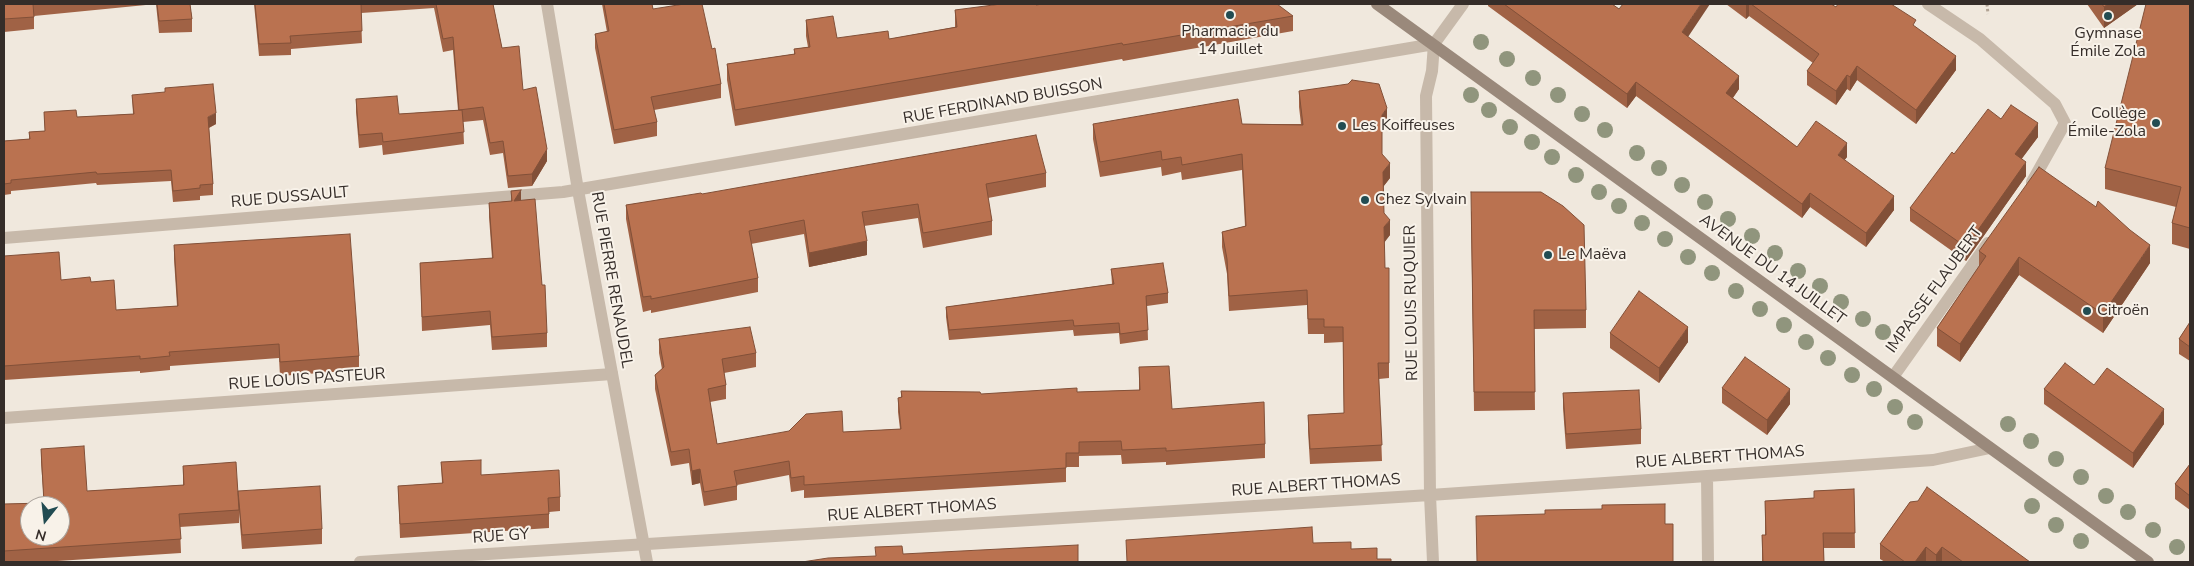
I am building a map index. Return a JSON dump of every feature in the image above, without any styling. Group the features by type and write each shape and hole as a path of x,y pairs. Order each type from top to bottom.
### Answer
{"main road":[{"name":"AVENUE DU 14 JUILLET","path":"1378,4 2148,562"}],"street":[{"name":"RUE PIERRE RENAUDEL","path":"547,4 578,190 647,562"},
{"path":"1434,44 1463,4"},
{"path":"1928,4 1980,39 2055,104 2065,123 2036,177 2024,193"},
{"name":"RUE FERDINAND BUISSON","path":"578,190 1434,44"},
{"name":"RUE LOUIS RUQUIER","path":"1433,562 1430,495 1426,96 1432,71 1434,44"},
{"name":"RUE DUSSAULT","path":"4,238 578,190"},
{"name":"IMPASSE FLAUBERT","path":"1893,377 1995,233"},
{"name":"RUE LOUIS PASTEUR","path":"4,418 612,374"},
{"name":"RUE ALBERT THOMAS","path":"644,544 1430,495 1934,460 1990,448"},
{"path":"1707,476 1708,562"},
{"name":"RUE GY","path":"360,562 644,544"}],"building":[{"path":"4,4 33,4 34,17 4,19"},
{"path":"157,4 190,4 192,19 159,21"},
{"path":"255,4 361,4 362,31 290,36 291,43 259,44"},
{"path":"436,4 493,4 502,48 519,46 523,90 536,87 547,149 532,174 508,176 503,141 490,143 483,107 459,110 453,37 443,39"},
{"path":"604,4 652,4 653,9 684,4 702,4 712,49 715,48 721,84 651,97 657,122 614,130 595,34 609,31"},
{"path":"1001,4 1277,4 1293,16 1123,45 1122,43 735,110 727,64 795,54 794,49 810,47 806,20 833,16 837,38 888,31 889,39 957,27 955,10"},
{"path":"1504,4 1612,4 1619,9 1623,4 1701,4 1682,32 1739,76 1726,93 1797,147 1816,121 1847,143 1838,155 1894,196 1866,233 1810,193 1802,204 1636,82 1627,94"},
{"path":"1751,4 1831,4 1836,7 1838,4 1891,4 1916,20 1913,25 1956,56 1916,110 1857,66 1850,77 1847,75 1836,91 1807,71 1819,54"},
{"name":"Collège Émile-Zola","path":"2146,4 2190,4 2190,228 2172,223 2181,187 2105,168"},
{"path":"1352,80 1379,84 1387,108 1382,115 1382,154 1390,163 1383,172 1384,213 1390,220 1384,227 1385,268 1389,268 1389,363 1378,363 1382,445 1310,449 1308,415 1344,413 1343,327 1324,327 1324,319 1308,319 1307,290 1229,296 1227,259 1222,232 1246,226 1242,154 1182,165 1181,157 1162,160 1161,151 1100,162 1093,124 1238,99 1242,124 1303,125 1299,91 1348,84"},
{"path":"213,84 216,113 208,117 213,184 200,185 200,188 173,191 171,170 97,174 96,172 11,180 11,183 4,184 4,141 30,139 29,132 45,131 44,112 76,110 77,117 134,114 132,95 165,92 165,88"},
{"path":"397,96 399,114 462,110 464,132 383,142 382,133 359,135 356,99"},
{"path":"2011,105 2038,123 2015,154 2026,162 1966,247 1910,208 1952,152 1954,154 1988,109 2001,119"},
{"path":"1036,135 1046,173 986,184 992,221 923,233 918,204 862,212 867,241 809,253 804,220 749,231 758,278 651,299 651,296 643,297 626,205 702,194"},
{"path":"2039,167 2096,207 2098,201 2150,245 2103,314 2019,257 1960,344 1937,328 1986,256 1979,251"},
{"path":"521,190 514,201 535,199 542,285 545,285 547,333 492,337 490,311 422,317 420,263 493,258 489,203 512,201 511,191"},
{"path":"1471,192 1541,192 1563,206 1584,225 1586,310 1534,310 1535,392 1474,392"},
{"path":"350,234 359,356 280,362 279,344 169,352 170,356 140,359 140,356 4,366 4,256 59,252 61,280 90,277 91,282 114,280 116,310 178,306 174,245"},
{"path":"1163,263 1168,293 1146,296 1148,330 1120,334 1119,323 1074,326 1073,320 949,330 946,307 1114,284 1111,269"},
{"path":"1639,291 1688,327 1659,368 1610,333"},
{"path":"2190,322 2190,347 2179,339"},
{"path":"750,327 756,353 722,359 726,385 708,389 717,444 789,431 806,414 842,411 843,432 901,429 898,398 902,397 901,391 980,392 981,394 1077,388 1077,392 1140,390 1139,367 1169,366 1172,409 1264,402 1265,444 1166,451 1166,448 1122,450 1121,441 1079,442 1079,453 1066,453 1066,468 804,485 804,476 791,478 789,461 734,471 737,486 704,492 700,469 692,471 689,449 671,452 655,375 664,367 659,339"},
{"path":"1745,357 1790,389 1767,420 1722,388"},
{"path":"2065,363 2094,385 2107,368 2164,409 2133,453 2044,389"},
{"path":"1639,390 1641,429 1566,434 1563,393"},
{"path":"84,446 87,491 184,485 183,466 236,462 239,510 179,514 181,539 4,551 4,504 20,504 20,546 70,546 70,496 44,496 41,449"},
{"path":"481,460 481,475 559,470 560,497 548,498 549,514 400,524 398,486 443,483 441,462"},
{"path":"2190,464 2190,496 2175,484"},
{"path":"320,486 322,529 242,535 238,491"},
{"path":"1927,487 2030,562 1963,562 1942,547 1936,555 1926,547 1915,562 1905,562 1880,544 1910,502 1918,501"},
{"path":"1854,489 1855,533 1823,533 1824,562 1763,562 1762,535 1766,535 1765,501 1814,498 1814,491"},
{"path":"1665,504 1665,524 1673,524 1673,562 1477,562 1476,516 1545,514 1545,510 1602,509 1602,505"},
{"path":"1312,527 1313,543 1351,542 1351,549 1377,548 1377,559 1391,559 1391,562 1127,562 1126,540"},
{"path":"1078,545 1078,562 802,562 828,558 876,556 875,547 902,546 903,554"}],"place":[{"name":"Pharmacie du 14 Juillet","path":"1230,15"},
{"name":"Gymnase Émile Zola","path":"2108,16"},
{"name":"Collège Émile-Zola","path":"2156,123"},
{"name":"Les Koiffeuses","path":"1342,126"},
{"name":"Chez Sylvain","path":"1365,200"},
{"name":"Le Maëva","path":"1548,255"},
{"name":"Citroën","path":"2087,311"}]}
